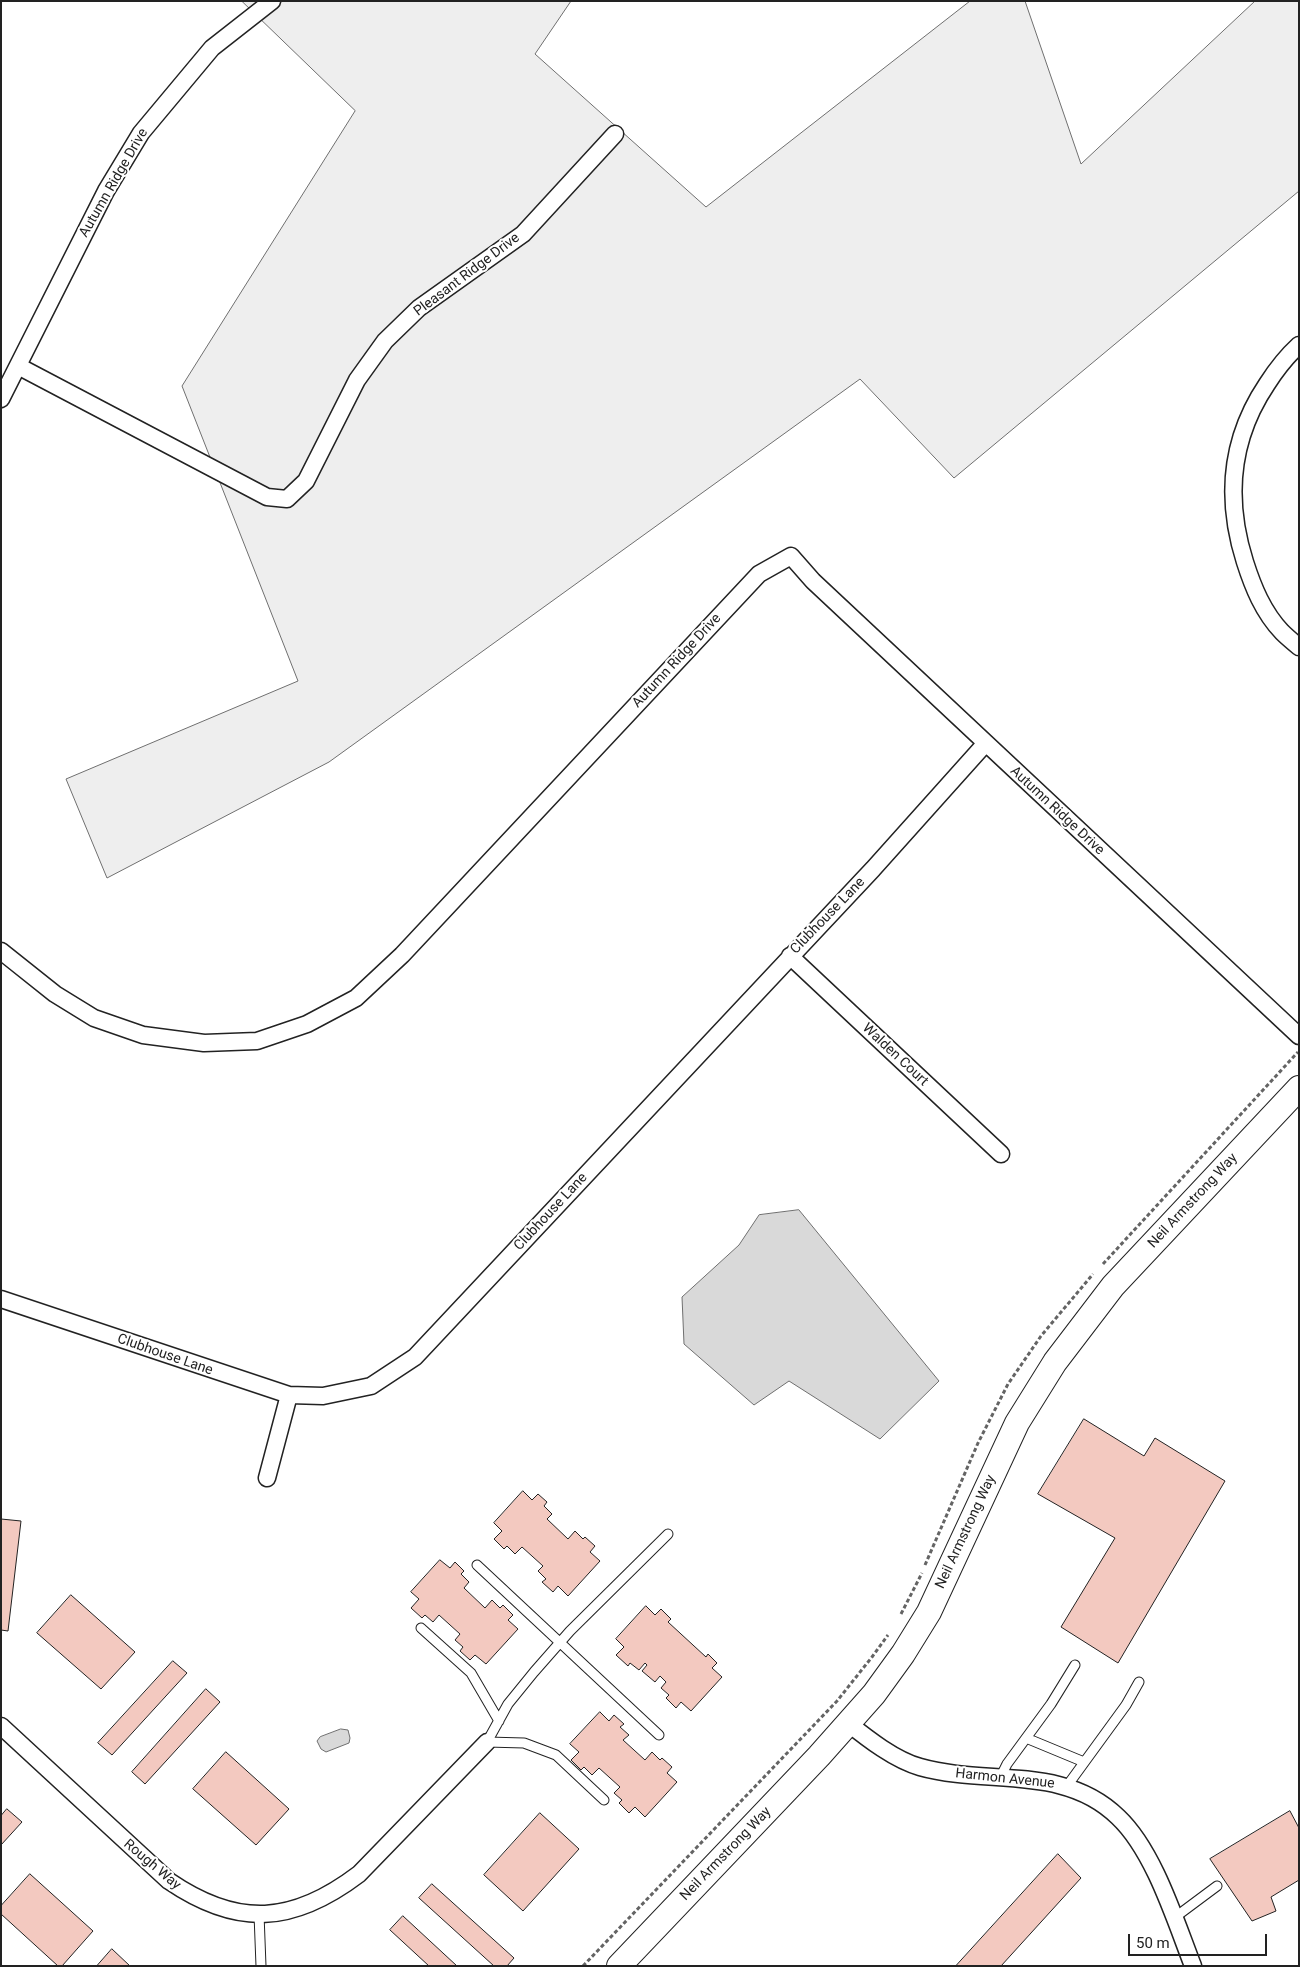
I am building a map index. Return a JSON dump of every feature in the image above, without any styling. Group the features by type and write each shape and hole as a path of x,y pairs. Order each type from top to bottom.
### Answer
{"main road":[{"name":"Neil Armstrong Way","path":"619,1966 819,1756 874,1694 903,1654 929,1612 1017,1423 1055,1362 1113,1286 1299,1088"}],"street":[{"name":"Autumn Ridge Drive","path":"1,399 106,191 140,133 212,48 272,1"},
{"name":"Pleasant Ridge Drive","path":"18,366 267,497 287,499 306,481 358,380 385,341 420,308 523,234 615,134"},
{"path":"1299,346 1272,376 1257,399 1247,420 1237,453 1233,487 1237,537 1252,586 1282,632 1299,647"},
{"name":"Autumn Ridge Drive","path":"1,951 55,994 94,1018 143,1035 204,1044 257,1041 307,1024 356,998 402,955 758,574 791,556 813,581 985,744 1299,1036"},
{"name":"Clubhouse Lane","path":"1,1299 288,1396 323,1396 371,1386 415,1357 873,869 985,744"},
{"name":"Walden Court","path":"790,956 1001,1154"},
{"path":"268,1478 288,1396"},
{"name":"Harmon Avenue","path":"848,1723 880,1747 918,1766 964,1776 1040,1780 1067,1786 1088,1795 1118,1816 1132,1833 1146,1856 1193,1966"},
{"name":"Rough Way","path":"1,1726 168,1882 192,1897 217,1908 244,1914 272,1914 299,1908 312,1904 344,1886 359,1874 487,1742"}],"lane":[{"path":"604,1800 556,1755 524,1743 487,1742 508,1704 560,1643 668,1534"},
{"path":"477,1565 660,1735"},
{"path":"421,1628 471,1673 499,1721"},
{"path":"1000,1778 1051,1704 1075,1665"},
{"path":"1067,1786 1126,1705 1139,1682"},
{"path":"1026,1738 1084,1762"},
{"path":"1174,1918 1218,1886"},
{"path":"259,1914 261,1966"}],"path":[{"path":"897,1622 923,1570 978,1443 1008,1384 1041,1336 1105,1261 1299,1051"},
{"path":"583,1966 837,1701 872,1658 892,1629"}],"shaded area":[{"path":"242,1 571,1 535,54 706,207 970,1 1025,1 1081,164 1255,1 1299,1 1299,191 954,478 860,379 329,762 107,878 66,779 298,681 182,386 355,111"},
{"path":"799,1210 939,1381 880,1439 789,1381 754,1405 684,1344 682,1297 739,1245 759,1215"},
{"path":"341,1729 348,1730 349,1743 326,1752 321,1749 317,1741 320,1737"}],"building":[{"path":"1084,1419 1144,1456 1155,1438 1225,1481 1118,1663 1061,1627 1115,1538 1038,1494"},
{"path":"523,1491 532,1500 538,1494 547,1502 544,1506 552,1514 547,1519 568,1539 575,1531 583,1539 585,1537 595,1546 590,1552 600,1561 568,1596 558,1586 553,1592 542,1582 546,1579 538,1571 543,1566 522,1547 515,1554 507,1546 504,1549 494,1539 502,1531 494,1523"},
{"path":"1,1519 21,1521 8,1631 1,1630"},
{"path":"440,1560 450,1568 455,1562 464,1571 461,1574 469,1582 464,1588 485,1608 492,1600 500,1608 503,1605 513,1615 508,1620 518,1629 486,1664 475,1655 470,1660 460,1651 463,1647 455,1640 460,1634 439,1615 433,1622 425,1615 422,1618 411,1608 419,1599 411,1592"},
{"path":"71,1595 135,1652 101,1689 37,1633"},
{"path":"646,1606 655,1615 661,1609 671,1619 668,1622 706,1657 708,1654 717,1663 712,1668 722,1677 691,1711 681,1702 676,1708 666,1698 669,1695 661,1688 666,1682 660,1676 655,1682 642,1671 647,1665 645,1663 639,1670 630,1663 628,1666 616,1655 624,1647 616,1639"},
{"path":"173,1661 187,1673 112,1755 98,1743"},
{"path":"206,1689 220,1702 145,1784 132,1772"},
{"path":"600,1712 609,1721 614,1715 624,1724 620,1727 629,1735 623,1740 645,1760 652,1752 660,1760 662,1758 672,1767 667,1773 677,1782 645,1817 635,1807 629,1813 619,1803 622,1800 614,1793 620,1787 599,1768 592,1775 584,1767 581,1770 571,1760 579,1752 570,1744"},
{"path":"226,1752 289,1809 256,1845 193,1789"},
{"path":"7,1809 22,1822 1,1845 1,1816"},
{"path":"1290,1811 1299,1828 1299,1880 1271,1897 1276,1911 1252,1921 1210,1859"},
{"path":"540,1813 579,1849 523,1911 484,1875"},
{"path":"1058,1854 1081,1878 1001,1966 956,1966"},
{"path":"30,1874 93,1931 62,1966 58,1966 1,1914 1,1906"},
{"path":"432,1884 514,1958 507,1966 494,1966 419,1898"},
{"path":"403,1916 457,1966 429,1966 390,1930"},
{"path":"112,1949 130,1966 97,1966"}]}
